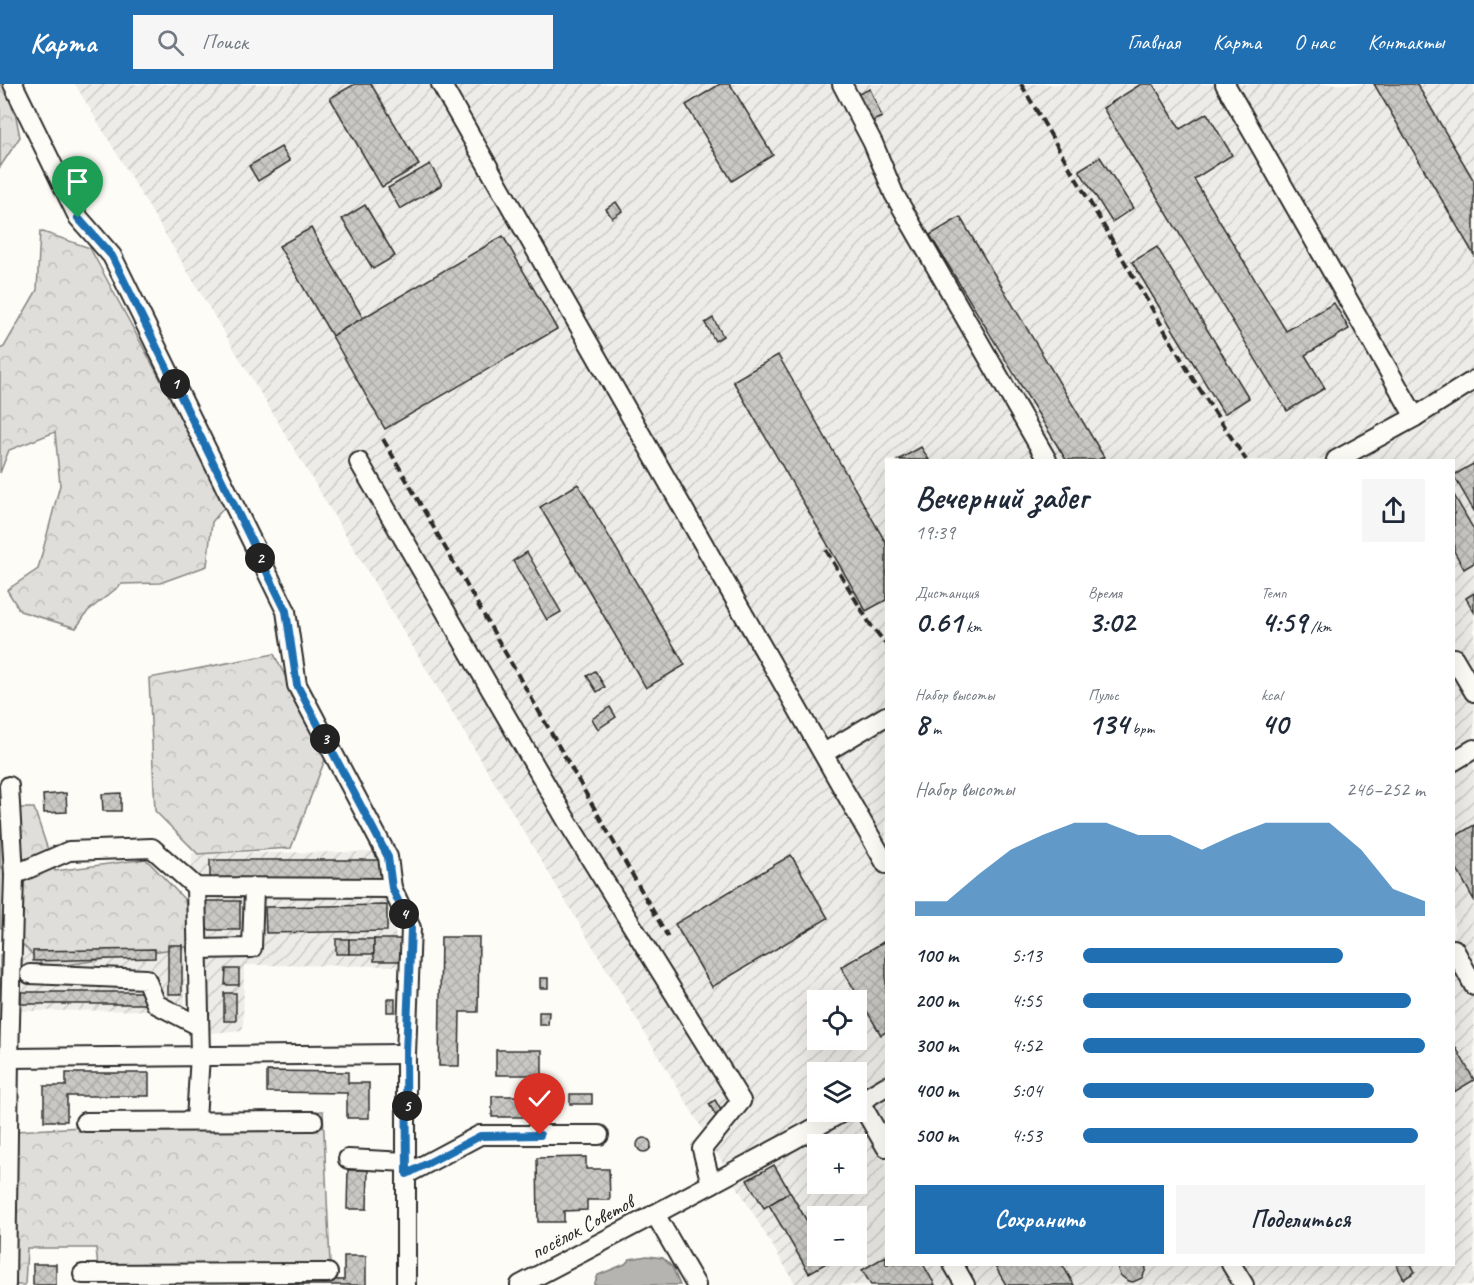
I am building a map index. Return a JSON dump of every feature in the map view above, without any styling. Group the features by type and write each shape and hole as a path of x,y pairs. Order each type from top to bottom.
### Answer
{"street":[{"path":"13,84 78,218 112,256 286,611 297,685 388,857 392,888 411,928 406,1054 406,1285"},
{"path":"441,84 885,862"},
{"path":"842,84 873,143 894,194 1046,459"},
{"path":"1225,84 1415,417"},
{"path":"1338,459 1415,417 1474,380"},
{"path":"359,462 567,821 741,1101 702,1149 711,1184"},
{"path":"1455,660 1474,692"},
{"path":"824,753 885,717"},
{"path":"1455,761 1473,753"},
{"path":"6,1285 14,875 9,786"},
{"path":"14,875 69,851 152,848 196,887 392,888"},
{"path":"196,887 200,1056 196,1120"},
{"path":"197,949 252,948 254,888"},
{"path":"1455,951 1474,986"},
{"path":"30,974 146,979 156,1004 199,1026"},
{"path":"9,1058 406,1054"},
{"path":"867,1098 885,1087"},
{"path":"867,1117 885,1146"},
{"path":"85,1122 313,1121"},
{"path":"655,1214 825,1122"},
{"path":"348,1159 407,1168 480,1136 599,1135"},
{"name":"посёлок Советов","path":"520,1285 655,1214 696,1285"},
{"path":"954,1266 965,1285"},
{"path":"1232,1266 1244,1285"},
{"path":"83,1274 207,1279 328,1273"}],"shaded area":[{"path":"75,84 1474,84 1474,1285 796,1285"},
{"path":"375,852 403,966 244,965 243,1030 189,1035 192,853"},
{"path":"185,941 185,1010 21,1011 21,942"},
{"path":"647,1256 663,1258 672,1267 680,1285 594,1285 598,1275 625,1264 630,1259"}],"green space":[{"path":"0,84 3,84 16,117 20,137 0,167"},
{"path":"40,231 90,248 227,504 212,522 207,566 160,583 122,584 88,611 76,628 20,611 7,590 38,569 60,485 55,432 9,450 0,473 0,349 4,347 37,290"},
{"path":"274,654 326,757 291,848 198,854 155,811 149,678"},
{"path":"0,808 34,808 55,871 146,859 185,900 192,946 46,968 17,939 0,927"},
{"path":"12,947 16,1131 323,1111 330,1263 99,1279 96,1248 27,1248 25,1285 0,1285 0,955"}],"building":[{"path":"355,84 371,84 419,165 382,187 330,98"},
{"path":"720,84 730,84 773,155 732,181 686,105"},
{"path":"1141,84 1153,84 1180,129 1207,113 1232,155 1194,179 1286,331 1334,303 1349,329 1305,355 1325,388 1287,411 1103,108"},
{"path":"1374,84 1417,84 1474,181 1474,255"},
{"path":"870,89 882,117 861,126 849,98"},
{"path":"281,147 290,161 258,181 249,166"},
{"path":"1100,157 1133,208 1112,222 1079,170"},
{"path":"430,164 442,185 400,209 388,188"},
{"path":"616,202 622,211 612,218 606,209"},
{"path":"365,205 395,256 373,269 342,219"},
{"path":"960,217 1104,457 1065,459 930,235"},
{"path":"311,228 363,318 332,336 279,246"},
{"path":"503,236 557,329 385,429 332,336"},
{"path":"1157,247 1249,398 1224,414 1132,262"},
{"path":"713,318 723,336 715,341 705,323"},
{"path":"778,355 885,541 885,601 866,611 733,381"},
{"path":"921,447 928,459 900,459"},
{"path":"1473,464 1474,511 1455,478 1455,474"},
{"path":"578,484 685,665 646,688 540,507"},
{"path":"1455,497 1474,530 1474,563 1464,569 1455,553"},
{"path":"527,552 561,612 547,620 513,561"},
{"path":"1474,593 1474,612 1466,598"},
{"path":"595,671 605,687 597,692 587,676"},
{"path":"610,707 616,717 598,729 592,719"},
{"path":"66,793 67,812 44,813 43,795"},
{"path":"121,793 121,811 103,811 102,794"},
{"path":"1474,825 1474,900 1455,866 1455,836"},
{"path":"791,855 828,918 712,987 675,924"},
{"path":"210,860 383,860 383,878 210,878"},
{"path":"204,901 240,901 240,930 204,930"},
{"path":"387,905 387,931 266,933 265,907"},
{"path":"441,937 479,937 478,1012 460,1012 459,1066 439,1066"},
{"path":"336,939 349,939 349,954 336,954"},
{"path":"349,939 374,939 374,954 349,954"},
{"path":"374,939 405,939 405,961 374,961"},
{"path":"885,941 885,1033 881,1035 867,1011 867,990 855,990 841,967"},
{"path":"168,945 182,945 182,994 168,994"},
{"path":"155,949 155,958 33,961 33,951"},
{"path":"226,969 239,969 239,985 225,985"},
{"path":"540,978 548,978 548,988 540,988"},
{"path":"21,992 146,992 146,1004 21,1004"},
{"path":"224,993 236,993 236,1021 224,1021"},
{"path":"387,999 395,999 395,1012 387,1012"},
{"path":"539,1012 549,1012 548,1025 539,1025"},
{"path":"1455,1046 1474,1080 1455,1091"},
{"path":"496,1050 542,1050 542,1075 496,1075"},
{"path":"267,1071 348,1072 348,1083 369,1083 369,1118 347,1118 347,1093 267,1092"},
{"path":"66,1073 149,1073 149,1096 67,1096 67,1121 44,1121 44,1086 66,1086"},
{"path":"570,1094 592,1094 592,1104 570,1104"},
{"path":"492,1096 534,1096 534,1117 492,1117"},
{"path":"715,1100 722,1112 716,1116 709,1104"},
{"path":"641,1138 647,1138 651,1145 647,1152 641,1152 637,1148 637,1142"},
{"path":"586,1157 586,1169 609,1169 610,1200 587,1200 587,1210 564,1211 564,1222 538,1222 537,1158"},
{"path":"774,1165 790,1192 764,1208 747,1180"},
{"path":"348,1170 368,1170 367,1209 347,1209"},
{"path":"790,1192 807,1221 807,1266 821,1266 809,1273 769,1205"},
{"path":"344,1256 366,1256 366,1285 263,1285 263,1279 344,1280"},
{"path":"885,1257 885,1266 924,1266 935,1285 871,1285 862,1270"},
{"path":"33,1264 56,1264 56,1285 33,1285"},
{"path":"995,1266 1063,1266 1074,1285 1006,1285"},
{"path":"1119,1266 1145,1266 1146,1269 1142,1278 1133,1282 1120,1275"},
{"path":"1397,1266 1412,1266 1415,1272 1404,1279"}],"railway":[{"path":"1021,84 1193,379 1245,459"},
{"path":"383,439 668,937"},
{"path":"826,550 870,624 885,643"}],"route":[{"path":"78,218 112,256 286,611 297,685 388,857 392,888 411,928 406,1054 407,1174 480,1136 540,1135"}]}
